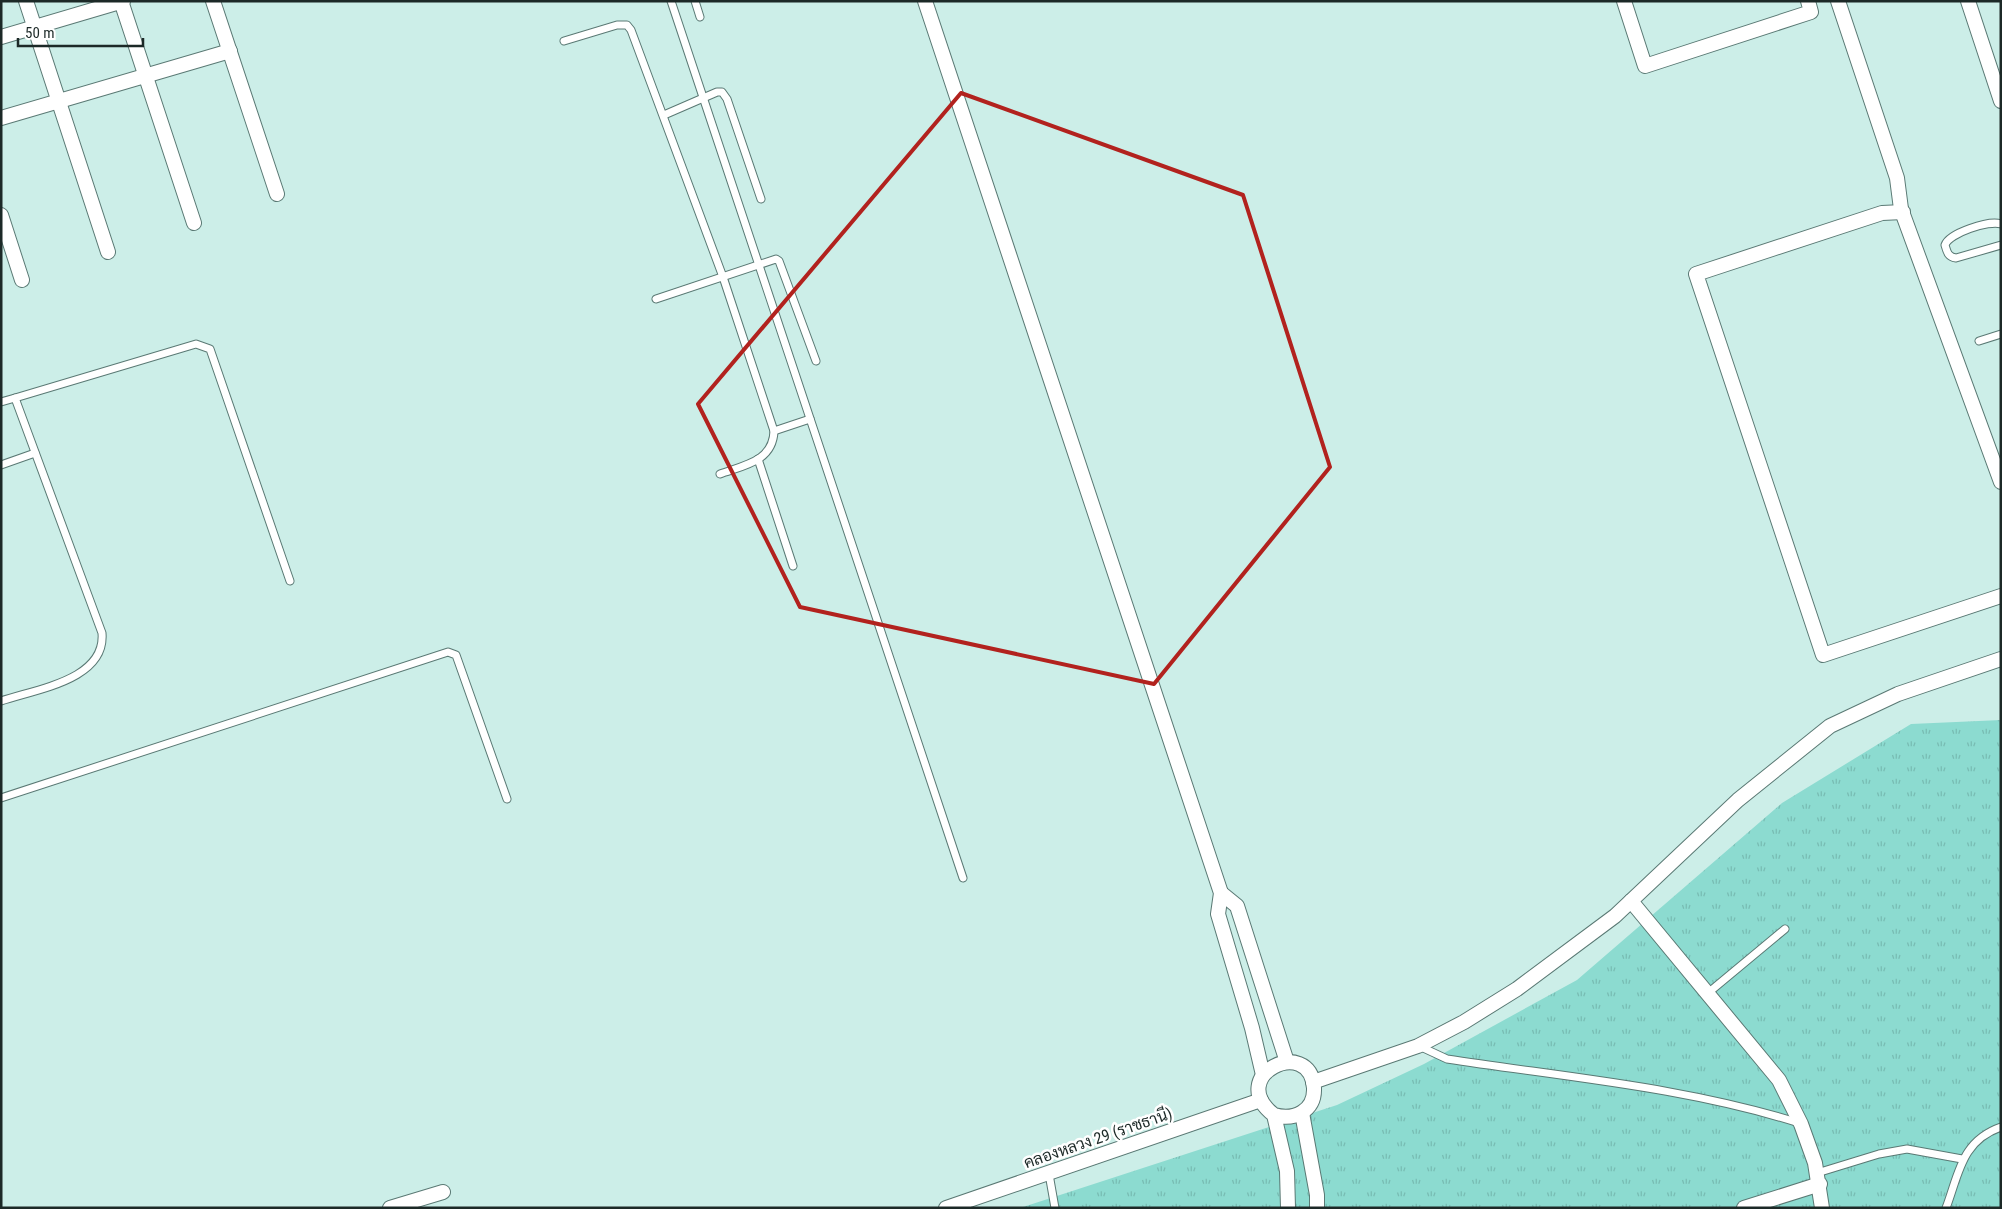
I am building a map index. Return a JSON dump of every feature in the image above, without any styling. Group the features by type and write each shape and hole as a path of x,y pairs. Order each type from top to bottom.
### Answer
{"street":[{"path":"26,1 60,100 108,252"},
{"path":"1,37 122,1 194,223"},
{"path":"213,1 277,194"},
{"path":"925,1 1220,893 1218,914 1252,1028 1263,1075"},
{"path":"1624,1 1645,66 1811,12 1808,1"},
{"path":"1838,1 1897,178 1903,212 2001,482"},
{"path":"1968,1 2001,101"},
{"path":"1,118 230,50"},
{"path":"1903,212 1882,213 1696,274 1822,655 2001,596"},
{"path":"1,215 22,280"},
{"path":"1313,1082 1418,1046 1464,1022 1517,988 1615,916 1738,800 1830,726 1898,694 2001,659"},
{"path":"1220,893 1237,906 1287,1062"},
{"path":"1631,901 1779,1080 1801,1124 1818,1179 1822,1208"},
{"path":"1278,1063 1297,1064 1307,1071 1313,1082 1314,1094 1310,1106 1294,1117 1274,1115 1265,1108 1261,1100 1259,1086 1263,1075 1278,1063"},
{"name":"คลองหลวง 29 (ราชธานี)","path":"946,1208 1261,1100"},
{"path":"1302,1113 1317,1195 1317,1208"},
{"path":"1274,1115 1287,1171 1288,1208"},
{"path":"1744,1208 1818,1179"},
{"path":"390,1208 443,1192"}],"lane":[{"path":"671,1 963,878"},
{"path":"696,1 700,17"},
{"path":"564,41 617,25 627,25 635,37 723,277 774,430 774,444 769,452 758,459 720,474"},
{"path":"664,115 717,92 722,92 727,99 761,199"},
{"path":"2001,224 1992,222 1952,236 1944,245 1947,253 1956,258 2001,245"},
{"path":"656,300 776,259 779,261 816,361"},
{"path":"1979,341 2001,334"},
{"path":"1,402 196,344 210,349 290,581"},
{"path":"1,701 85,672 98,658 103,645 102,633 15,398"},
{"path":"774,430 810,419"},
{"path":"1,465 35,453"},
{"path":"758,459 793,566"},
{"path":"1,798 448,652 456,655 507,799"},
{"path":"1708,993 1785,928"},
{"path":"1418,1046 1447,1059 1700,1097 1751,1108 1801,1124"},
{"path":"1946,1208 1962,1159 1977,1142 1993,1130 2001,1127"},
{"path":"1818,1179 1879,1154 1907,1149 1962,1159"},
{"path":"1049,1174 1055,1208"}],"highlighted area":[{"path":"961,93 1243,195 1330,467 1154,684 800,607 698,404"}],"green space":[{"path":"2001,720 2001,1208 1020,1208 1337,1105 1424,1064 1577,980 1782,803 1911,724"}]}
